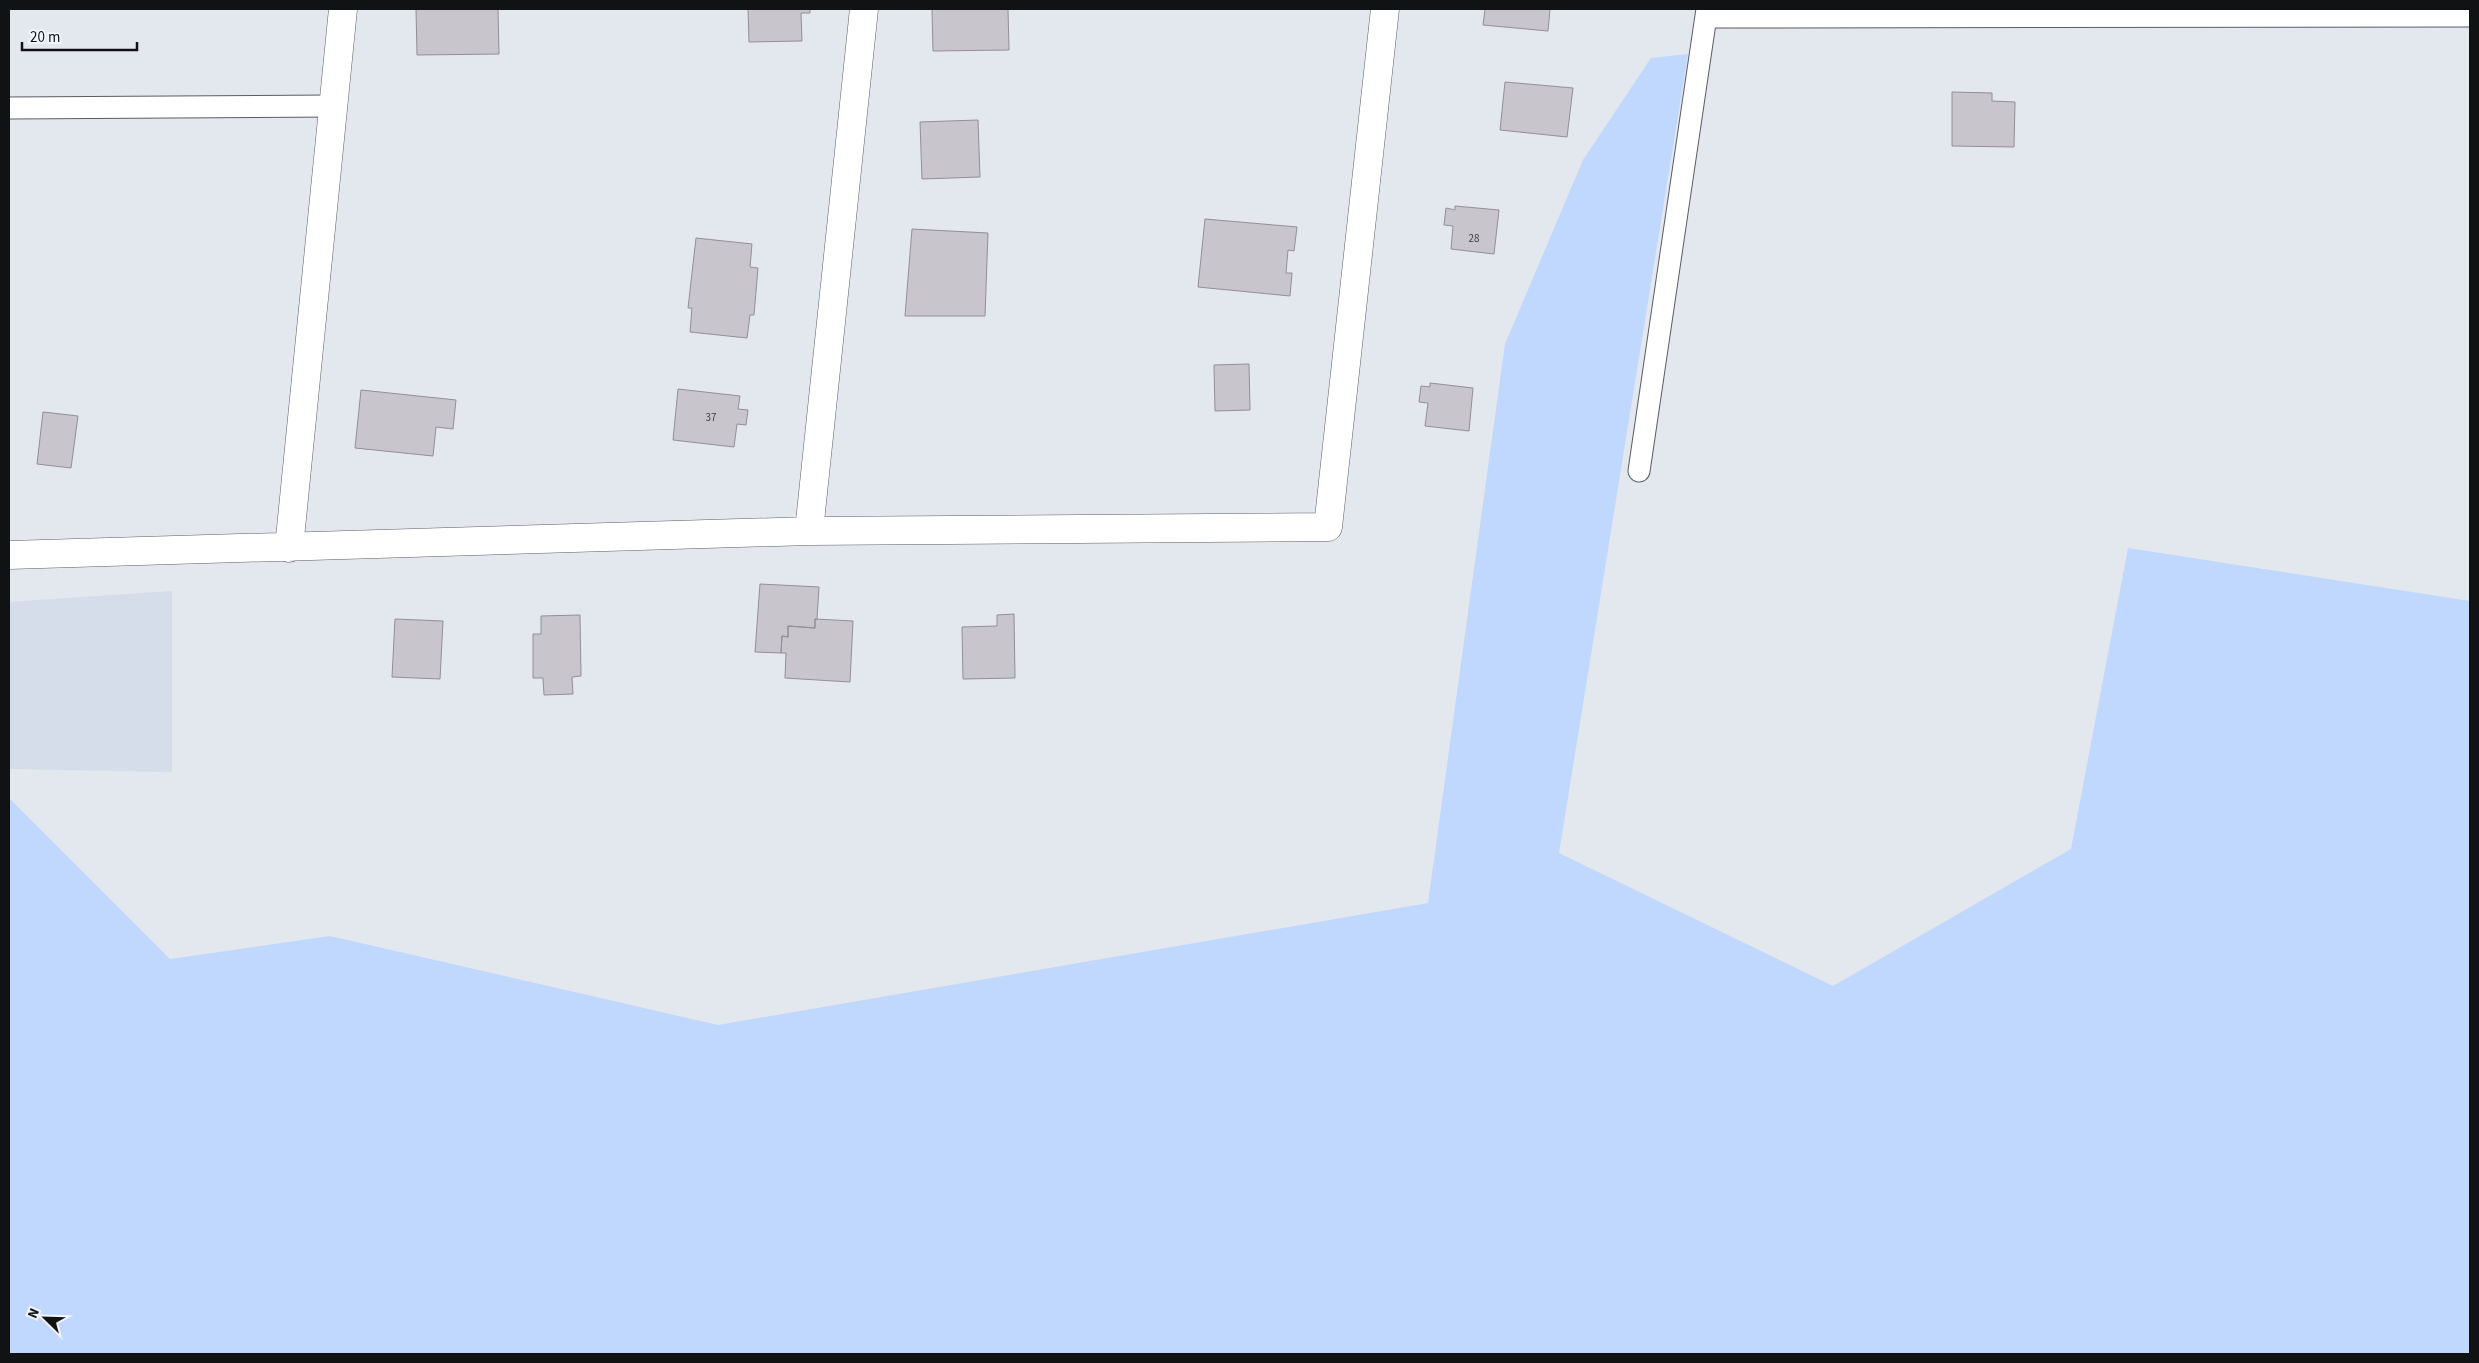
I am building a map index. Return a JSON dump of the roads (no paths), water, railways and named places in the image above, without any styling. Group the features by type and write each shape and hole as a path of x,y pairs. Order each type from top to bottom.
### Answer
{"street":[{"path":"289,548 343,9"},
{"path":"810,531 864,9"},
{"path":"9,555 810,531 1328,527 1385,9"}],"lane":[{"path":"1639,471 1706,13 2470,16"},
{"path":"9,108 334,106"}]}
